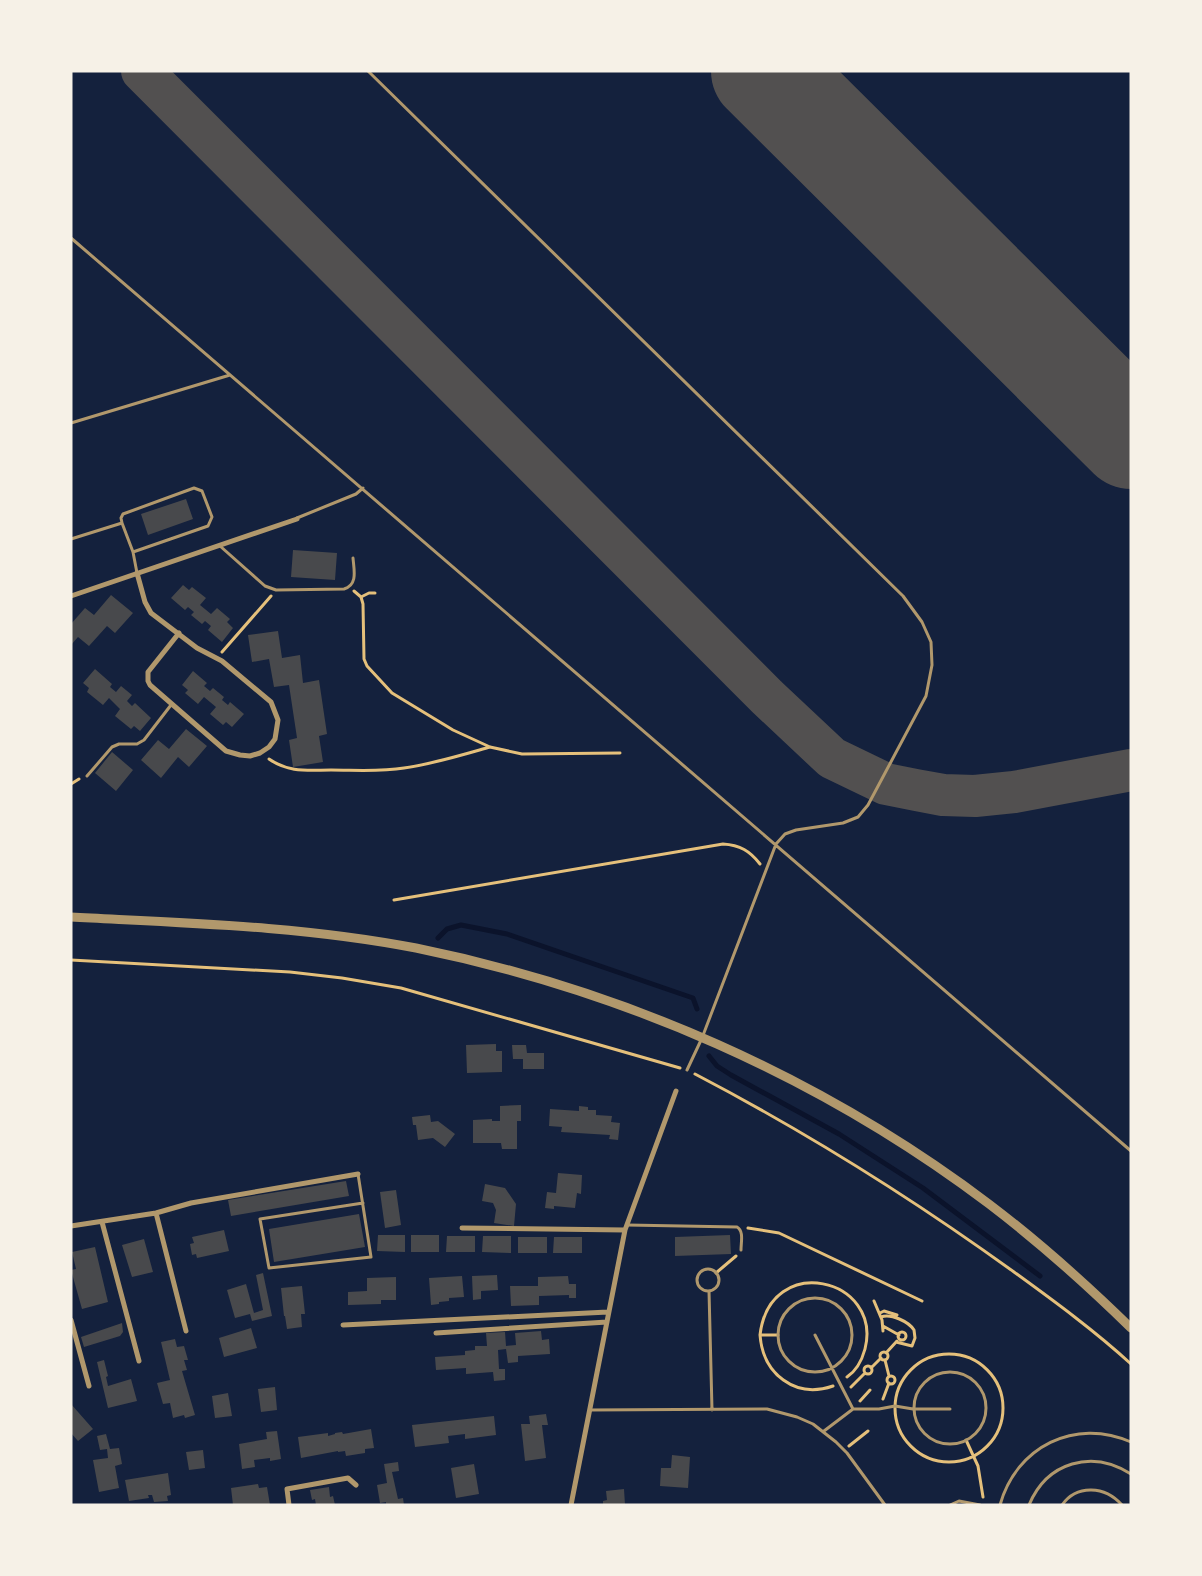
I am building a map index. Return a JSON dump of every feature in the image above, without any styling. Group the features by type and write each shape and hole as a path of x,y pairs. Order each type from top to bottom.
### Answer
{"street":[{"path":"71,596 297,518"},
{"path":"137,573 145,602 151,613 179,633 197,648 217,658 271,702 278,720 274,738 269,748 250,756 226,751 150,685 147,677 148,672 179,633"},
{"path":"71,917 296,931 414,948 492,965 582,991 666,1022 795,1080 870,1123 990,1204 1052,1255 1131,1328"},
{"path":"571,1505 626,1227 676,1091"},
{"path":"71,1226 156,1213 191,1203 358,1174"},
{"path":"156,1213 186,1331"},
{"path":"102,1222 139,1361"},
{"path":"462,1228 626,1227"},
{"path":"344,1324 608,1312"},
{"path":"71,1320 89,1386"},
{"path":"436,1333 606,1322"},
{"path":"289,1505 287,1489 348,1478 356,1485"}],"lane":[{"path":"368,71 903,596 922,622 930,642 932,665 926,696 868,805 858,816 843,823 796,830 785,834 776,844 702,1038 687,1070"},
{"path":"71,238 1131,1151"},
{"path":"71,423 230,374"},
{"path":"133,552 208,526 212,517 202,491 194,488 123,514 121,518 122,523 133,552 137,573"},
{"path":"297,518 356,494 363,488"},
{"path":"71,539 122,523"},
{"path":"219,545 265,586 276,590 344,589 350,587 354,582 353,558"},
{"path":"87,776 112,747 119,744 137,744 144,740 171,705"},
{"path":"358,1174 363,1203 371,1257 269,1268 260,1219 363,1203"},
{"path":"626,1227 737,1227 740,1229 741,1250"},
{"path":"703,1270 716,1273 719,1279 717,1286 709,1291 699,1286 698,1276 703,1270"},
{"path":"709,1291 712,1410"},
{"path":"804,1299 826,1300 836,1304 846,1316 851,1331 851,1342 847,1352 832,1367 821,1371 804,1370 790,1362 783,1353 779,1343 780,1321 786,1311 794,1304 804,1299"},
{"path":"815,1334 853,1409"},
{"path":"949,1371 960,1373 979,1385 987,1406 981,1428 966,1440 952,1444 940,1443 930,1438 921,1430 913,1409 915,1398 920,1388 932,1376 949,1371"},
{"path":"824,1431 853,1409 879,1409 895,1406 913,1409 950,1409"},
{"path":"590,1410 774,1411 797,1417 824,1431 844,1450 885,1505"},
{"path":"1000,1505 1010,1479 1019,1466 1044,1446 1059,1439 1090,1433 1107,1434 1131,1442"},
{"path":"1029,1505 1043,1481 1058,1470 1076,1463 1086,1461 1104,1462 1131,1474"},
{"path":"1062,1505 1066,1499 1076,1492 1088,1489 1101,1490 1112,1495 1122,1505"},
{"path":"950,1505 959,1501 966,1501 980,1505"}],"path":[{"path":"350,587 361,597 364,604 364,660 367,666 392,693 452,730 490,747 522,754 620,753"},
{"path":"217,658 276,590"},
{"path":"361,597 369,593 375,593"},
{"path":"260,753 280,766 294,770 379,770 404,768 444,760 490,747"},
{"path":"394,900 723,844 742,848 753,854 762,866 764,874"},
{"path":"71,960 290,972 350,979 401,988 687,1070 852,1164 942,1221 1058,1305 1131,1364"},
{"path":"740,1229 751,1228 779,1233 922,1301"},
{"path":"716,1273 741,1250"},
{"path":"874,1301 881,1315 882,1331"},
{"path":"881,1315 884,1310 896,1315"},
{"path":"881,1315 905,1322 914,1330 915,1338 912,1346 896,1342"},
{"path":"879,1409 889,1383 887,1381 889,1376 882,1354 886,1353 899,1337 883,1326"},
{"path":"845,1393 865,1373 871,1373 871,1368 888,1356 886,1353"},
{"path":"889,1376 893,1377 894,1380 893,1383 889,1383"},
{"path":"844,1450 868,1431"},
{"path":"966,1440 978,1466 984,1505"}],"building":[{"path":"186,499 193,519 148,535 141,514"},
{"path":"293,550 337,553 335,580 291,577"},
{"path":"183,585 189,590 192,587 206,598 200,605 211,614 217,608 230,619 227,622 233,628 222,642 208,630 211,626 205,621 202,624 191,615 194,612 188,607 185,610 171,598"},
{"path":"111,595 133,613 115,633 107,626 89,646 78,637 71,645 71,624 85,608 94,615"},
{"path":"278,631 282,658 300,655 303,683 319,680 327,734 319,736 323,762 293,767 289,740 297,738 289,685 274,687 269,659 252,662 248,635"},
{"path":"95,669 112,684 110,687 116,692 121,686 132,695 127,701 132,706 135,703 151,718 140,731 134,726 131,729 115,716 120,709 109,698 103,705 87,692 89,688 83,683"},
{"path":"193,671 207,683 204,686 210,691 213,688 224,697 222,700 228,705 230,702 244,714 232,727 226,722 223,725 210,714 216,707 204,697 198,704 185,693 188,690 182,685"},
{"path":"186,729 207,746 189,767 178,757 161,778 141,760 158,740 169,749"},
{"path":"112,752 133,770 116,791 95,773"},
{"path":"496,1044 496,1051 502,1051 502,1072 467,1073 466,1045"},
{"path":"512,1045 526,1045 527,1053 544,1053 544,1069 523,1069 523,1059 513,1059"},
{"path":"521,1105 521,1121 517,1121 517,1149 502,1149 501,1143 473,1143 473,1120 492,1119 492,1121 500,1121 500,1106"},
{"path":"579,1106 588,1107 588,1110 596,1110 596,1115 612,1116 611,1122 620,1123 618,1140 609,1139 610,1135 561,1132 562,1127 549,1126 550,1109 579,1111"},
{"path":"430,1115 431,1122 438,1121 455,1134 445,1147 433,1138 418,1140 416,1125 413,1125 412,1117"},
{"path":"558,1173 582,1175 581,1194 577,1193 575,1208 554,1206 554,1209 545,1208 547,1192 556,1193"},
{"path":"346,1181 349,1196 231,1216 228,1200"},
{"path":"485,1184 505,1188 516,1204 514,1226 494,1223 496,1210 493,1203 482,1201"},
{"path":"396,1190 401,1225 385,1228 380,1192"},
{"path":"359,1214 365,1247 274,1262 269,1229"},
{"path":"224,1230 229,1251 197,1258 196,1254 192,1255 190,1244 194,1243 192,1237"},
{"path":"378,1235 405,1235 405,1252 377,1251"},
{"path":"411,1235 439,1235 439,1252 411,1252"},
{"path":"730,1235 731,1254 675,1256 675,1237"},
{"path":"447,1236 475,1236 475,1252 446,1252"},
{"path":"483,1236 511,1236 511,1253 482,1252"},
{"path":"518,1237 547,1237 547,1253 518,1253"},
{"path":"554,1237 582,1237 582,1253 553,1253"},
{"path":"144,1239 153,1272 132,1277 122,1245"},
{"path":"95,1247 108,1302 82,1309 71,1270 76,1269 72,1252"},
{"path":"263,1273 272,1316 252,1321 250,1314 235,1318 227,1290 246,1284 254,1313 263,1310 256,1275"},
{"path":"497,1275 498,1290 481,1291 481,1299 473,1300 472,1276"},
{"path":"462,1276 464,1297 449,1298 449,1301 431,1305 429,1278"},
{"path":"568,1276 569,1284 576,1284 576,1298 569,1298 569,1295 539,1296 539,1305 511,1306 510,1286 538,1286 538,1277"},
{"path":"396,1277 396,1300 381,1300 381,1304 348,1305 348,1292 367,1291 367,1278"},
{"path":"302,1286 305,1314 301,1314 302,1327 287,1329 281,1288"},
{"path":"122,1323 123,1332 120,1336 84,1347 81,1337"},
{"path":"251,1328 257,1348 224,1357 219,1338"},
{"path":"541,1331 542,1340 549,1339 550,1354 518,1356 518,1362 508,1363 506,1349 498,1350 499,1369 505,1369 505,1380 494,1381 493,1372 466,1374 466,1368 436,1370 435,1357 465,1355 465,1351 475,1350 475,1346 487,1346 486,1333 505,1332 506,1346 516,1345 515,1333"},
{"path":"175,1339 177,1347 184,1346 188,1360 184,1360 187,1370 182,1371 195,1415 185,1418 184,1415 173,1418 170,1403 163,1404 157,1383 170,1380 161,1342"},
{"path":"104,1360 108,1376 106,1377 108,1386 131,1379 137,1401 108,1408 97,1362"},
{"path":"275,1387 277,1410 261,1412 258,1389"},
{"path":"228,1393 232,1416 215,1418 212,1396"},
{"path":"71,1404 93,1429 78,1441 71,1433"},
{"path":"546,1414 548,1425 542,1425 546,1458 525,1461 521,1424 530,1424 529,1416"},
{"path":"494,1416 496,1435 465,1439 465,1434 448,1436 449,1443 415,1447 412,1425"},
{"path":"371,1429 374,1448 365,1449 365,1453 346,1456 345,1451 338,1451 301,1458 298,1437 328,1433 328,1436 335,1433 342,1432 343,1434"},
{"path":"277,1431 281,1459 270,1461 270,1458 254,1460 255,1467 242,1469 239,1444 267,1439 266,1432"},
{"path":"106,1434 110,1449 119,1448 122,1464 115,1466 119,1488 99,1492 93,1460 108,1458 107,1449 100,1450 97,1436"},
{"path":"203,1450 205,1468 189,1470 186,1452"},
{"path":"672,1455 690,1457 688,1488 660,1486 661,1468 671,1468"},
{"path":"398,1462 399,1471 392,1472 398,1499 403,1498 404,1505 380,1503 377,1485 387,1483 384,1464"},
{"path":"474,1464 479,1494 456,1498 451,1468"},
{"path":"168,1473 171,1495 167,1496 168,1501 154,1502 152,1495 148,1495 149,1498 129,1501 125,1480"},
{"path":"258,1484 259,1488 267,1487 270,1505 233,1505 231,1488"},
{"path":"329,1487 330,1497 333,1496 335,1505 316,1505 315,1499 312,1500 310,1490"},
{"path":"624,1489 625,1505 603,1505 603,1501 607,1500 606,1491"}],"waterway":[{"path":"438,938 447,929 461,925 507,934 693,998 697,1009"},
{"path":"709,1056 717,1066 731,1075 839,1134 923,1188 1040,1276"}],"taxiway":[{"path":"142,71 767,697 832,758 886,784 943,795 975,796 1014,792 1131,770"}],"runway":[{"path":"764,71 1131,436"}]}
